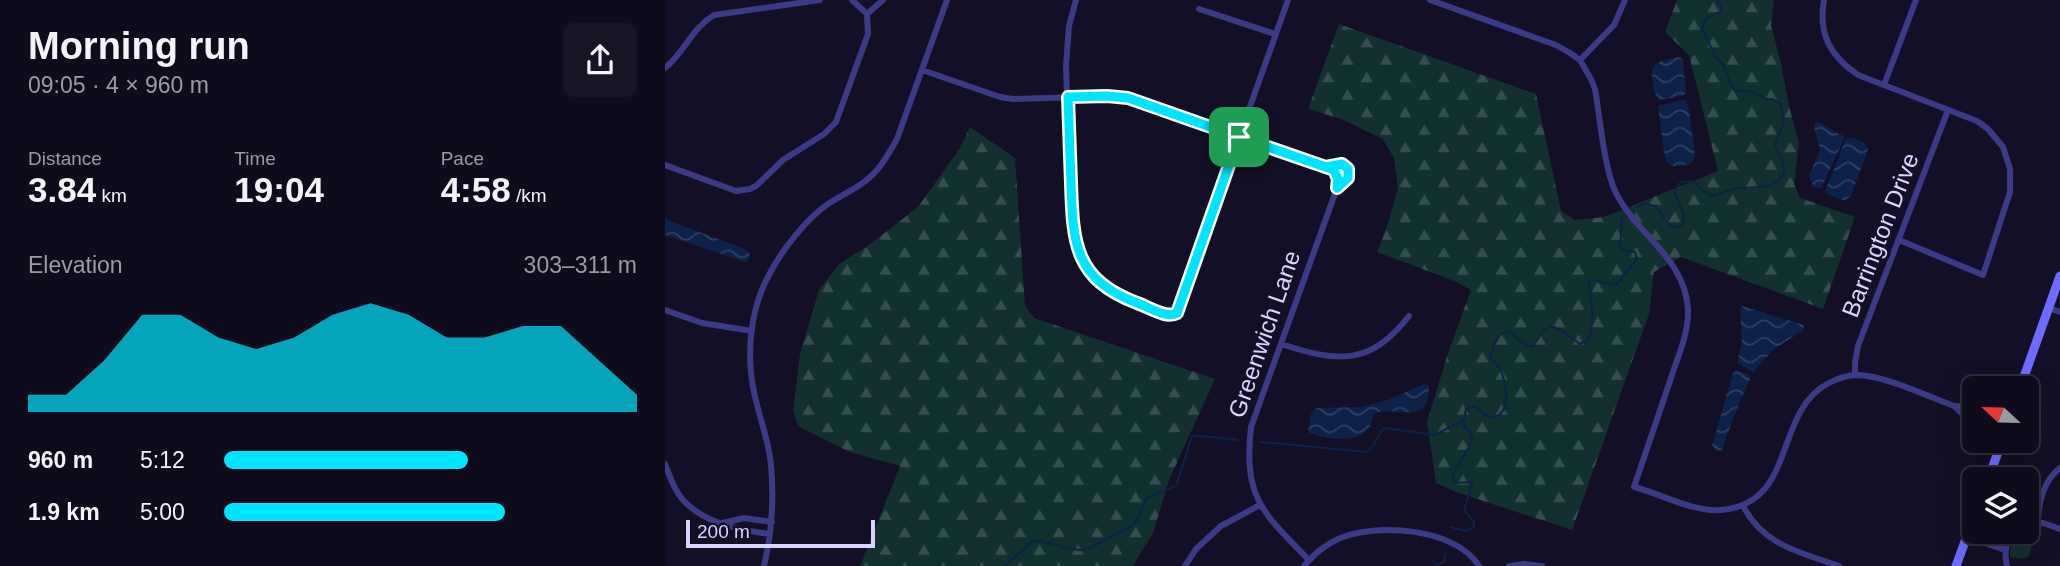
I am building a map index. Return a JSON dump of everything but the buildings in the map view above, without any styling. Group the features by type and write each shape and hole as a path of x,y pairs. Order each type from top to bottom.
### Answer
{"main road":[{"path":"2024,376 2049,308 2057,296 2060,276"},
{"path":"1956,566 1964,544"}],"street":[{"path":"665,68 701,23 714,15 820,0"},
{"path":"867,13 883,0"},
{"path":"764,566 772,522 771,463 752,377 752,331 757,304 770,273 789,245 823,208 871,177 885,161 897,139 947,0"},
{"path":"1076,0 1067,39 1074,239 1080,256 1093,275 1110,291 1172,316 1179,310 1287,0"},
{"path":"1430,0 1556,46 1580,60 1595,89 1614,189 1623,204 1675,267 1684,287 1687,300 1686,331 1634,487 1705,509 1722,510 1743,506 1762,493 1773,479 1796,418 1808,399 1828,383 1855,375 1875,378 1954,406 1962,406"},
{"path":"1580,60 1614,25 1625,0"},
{"path":"1824,0 1823,30 1837,59 1858,75 1970,118 1988,129 2003,147 2010,169 2010,192 1983,275 1899,240"},
{"path":"1884,85 1916,0"},
{"path":"665,165 736,191 750,189 783,160 824,134 836,122 868,34 867,13 858,1"},
{"path":"1199,9 1276,34"},
{"path":"922,70 1000,97 1128,98 1326,167"},
{"name":"Barrington Drive","path":"1855,375 1858,346 1948,110"},
{"name":"Greenwich Lane","path":"1326,167 1342,164 1348,169 1348,178 1337,188"},
{"name":"Greenwich Lane","path":"1306,563 1260,505 1250,478 1248,463 1251,427 1337,188 1336,173 1326,167"},
{"path":"2049,308 2060,312"},
{"path":"665,310 702,323 752,331"},
{"path":"1281,344 1323,357 1349,357 1381,344 1395,334 1409,316"},
{"path":"1954,406 1962,414"},
{"path":"665,464 684,502 701,514 733,528 770,534"},
{"path":"2039,505 2048,481 2060,468"},
{"path":"1185,566 1196,549 1221,526 1260,505"},
{"path":"1743,506 1754,524 1773,541 1839,566"},
{"path":"723,523 744,518 772,522"},
{"path":"2039,523 2060,529"},
{"path":"1306,563 1339,538 1367,531 1391,529 1447,539 1463,548 1479,566"},
{"path":"1994,544 2006,547"},
{"path":"2007,544 2007,566"},
{"path":"1509,566 1542,566"}],"green space":[{"path":"1677,0 1774,0 1771,25 1799,143 1794,184 1800,198 1855,217 1823,309 1681,257 1654,272 1649,314 1572,530 1436,483 1427,422 1471,290 1457,282 1377,252 1398,188 1394,158 1383,139 1341,119 1308,109 1339,24 1536,94 1561,211 1575,220 1604,217 1718,171 1689,55 1665,32"},
{"path":"970,127 1015,158 1025,306 1034,318 1215,379 1169,480 1153,533 1133,566 860,566 900,466 850,452 799,427 793,412 800,354 819,290 839,264 869,245 918,207 960,148"},
{"path":"2012,544 2030,544 2028,557 2010,557"}],"water":[{"path":"1676,57 1683,60 1686,93 1683,96 1659,100 1653,85 1652,70 1656,64"},
{"path":"1685,99 1695,151 1694,160 1690,164 1675,166 1669,164 1665,158 1658,106"},
{"path":"1816,121 1845,137 1821,189 1813,186 1809,176 1820,150 1814,127"},
{"path":"1851,137 1865,143 1868,150 1851,196 1845,201 1825,191 1846,139"},
{"path":"665,219 742,248 749,252 747,263 665,235"},
{"path":"1742,306 1804,325 1803,330 1774,349 1753,372 1737,363 1742,341"},
{"path":"1736,370 1749,375 1750,379 1722,450 1716,451 1712,446"},
{"path":"1424,384 1429,386 1424,407 1411,412 1374,413 1368,429 1358,436 1336,439 1308,432 1311,414 1316,408 1361,407 1388,400"}],"waterway":[{"path":"1636,207 1646,204 1655,206 1669,225 1678,228 1682,225 1684,214 1675,194 1681,182 1691,181 1712,196 1731,190 1770,185 1776,182 1784,171 1775,144 1784,121 1781,105 1773,99 1733,89 1723,64 1715,56 1702,28 1707,17 1721,12 1717,0"},
{"path":"1451,527 1465,531 1474,527 1474,522 1464,510 1473,482 1456,483 1452,478 1471,443 1471,433 1463,424 1466,409 1476,407 1490,417 1497,416 1505,406 1506,390 1502,374 1490,356 1496,340 1508,331 1527,346 1533,346 1544,330 1551,326 1580,344 1588,340 1592,318 1589,282 1592,280 1616,285 1637,259 1635,252 1620,248 1622,218"},
{"path":"1261,442 1367,452 1384,428 1435,435 1462,421"},
{"path":"1005,566 1034,540 1079,550 1090,548 1133,525 1146,498 1176,486 1192,436 1238,440"},
{"path":"1434,566 1444,562 1446,552"}],"route":[{"path":"1239,137 1128,98 1068,97 1072,230 1080,256 1100,283 1124,298 1168,315 1177,313 1239,137 1334,170 1338,176 1337,188 1348,178 1348,169 1342,164 1326,167 1239,137"}]}
